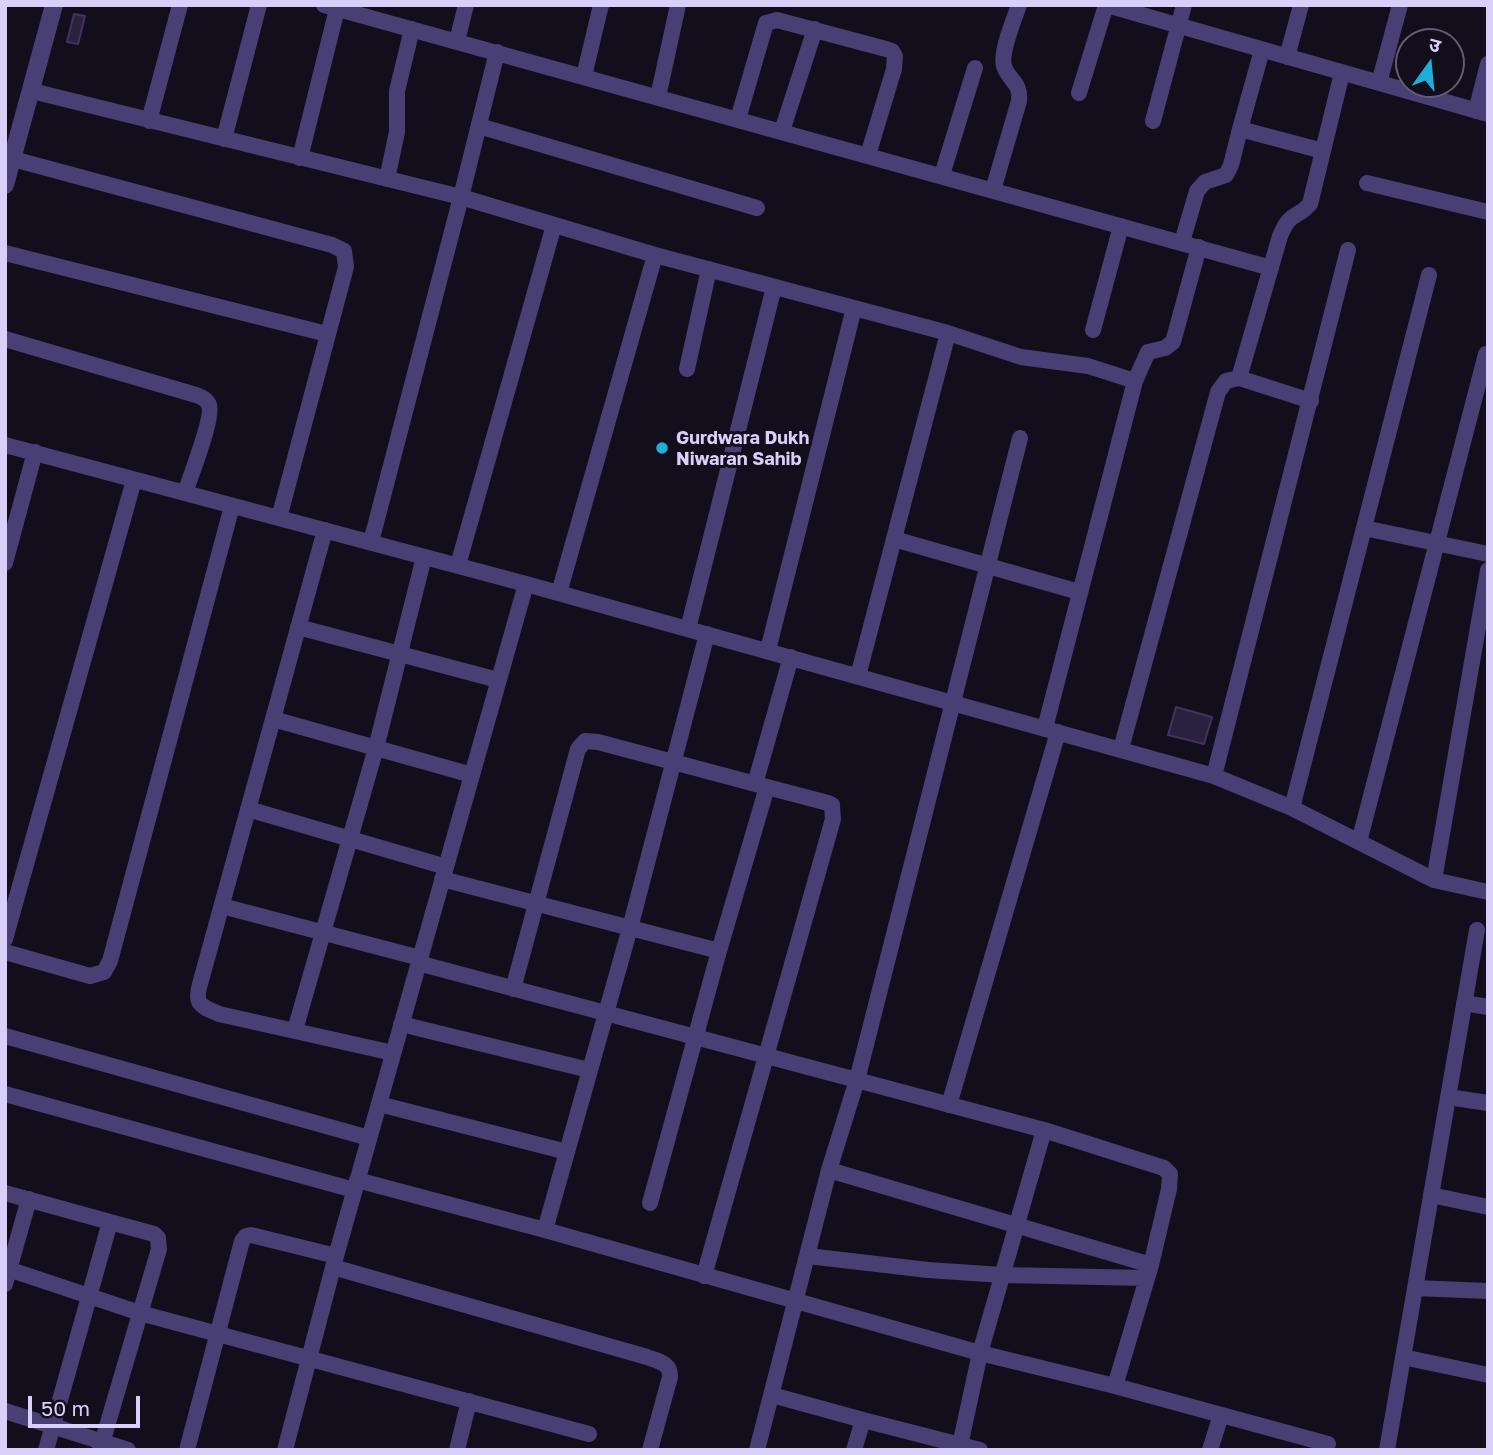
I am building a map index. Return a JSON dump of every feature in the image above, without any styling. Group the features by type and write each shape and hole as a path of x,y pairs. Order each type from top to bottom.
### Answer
{"street":[{"path":"5,185 54,5"},
{"path":"149,121 180,5"},
{"path":"224,139 259,5"},
{"path":"457,41 466,5"},
{"path":"584,76 601,5"},
{"path":"658,97 678,5"},
{"path":"993,190 1019,101 1020,91 1005,69 1003,58 1019,5"},
{"path":"1079,93 1106,5 1482,113 1488,64"},
{"path":"1153,121 1184,5"},
{"path":"1287,57 1301,5"},
{"path":"1379,83 1400,5"},
{"path":"300,158 331,7 372,11 412,29 1270,268"},
{"path":"738,119 766,23 777,20 815,29 886,49 895,55 894,69 868,155"},
{"path":"387,179 397,132 399,79 412,29"},
{"path":"782,131 815,29"},
{"path":"1182,242 1196,191 1205,182 1226,175 1262,50"},
{"path":"371,542 497,52"},
{"path":"942,175 975,68"},
{"path":"1239,378 1280,236 1287,220 1310,204 1342,73"},
{"path":"32,91 461,197 654,255 948,334 1021,357 1088,366 1135,381"},
{"path":"479,126 757,208"},
{"path":"1240,129 1323,151"},
{"path":"13,159 342,249 346,255 346,267 279,517"},
{"path":"1367,183 1488,212"},
{"path":"458,565 554,225"},
{"path":"1093,330 1121,226"},
{"path":"949,1105 1051,730 1079,592 1135,381 1147,352 1166,348 1173,342 1199,247"},
{"path":"1214,776 1348,250"},
{"path":"5,253 327,334"},
{"path":"559,593 654,255"},
{"path":"687,369 709,270"},
{"path":"1292,808 1429,275"},
{"path":"688,629 774,287"},
{"path":"768,650 854,308"},
{"path":"858,676 948,334"},
{"path":"5,339 196,395 207,401 210,409 208,422 185,493"},
{"path":"1359,842 1486,354"},
{"path":"1121,749 1218,392 1226,381 1239,378 1311,401"},
{"path":"757,1450 829,1170 857,1080 1020,438"},
{"path":"5,445 458,565 1214,776 1292,808 1434,880 1488,892"},
{"path":"5,563 35,452"},
{"path":"5,939 135,480"},
{"path":"5,951 90,976 104,972 110,961 232,506"},
{"path":"1364,528 1488,554"},
{"path":"325,530 198,991 198,1001 200,1006 219,1014 393,1053"},
{"path":"894,539 1079,592"},
{"path":"295,1030 376,748 424,557"},
{"path":"1434,880 1482,643 1488,570"},
{"path":"291,1448 309,1358 335,1262 526,584"},
{"path":"298,627 498,680"},
{"path":"545,1230 630,928 707,634"},
{"path":"650,1203 719,951 791,657"},
{"path":"273,719 472,775"},
{"path":"513,989 584,741 598,742 832,805 834,811 704,1276"},
{"path":"248,809 350,839 537,903 719,951"},
{"path":"222,906 513,989 1045,1130 1156,1164 1170,1174 1169,1189 1149,1271 1115,1386"},
{"path":"1393,1449 1403,1357 1477,930"},
{"path":"1464,1003 1488,1007"},
{"path":"401,1024 589,1070"},
{"path":"5,1036 369,1138"},
{"path":"5,1094 356,1185 545,1230 980,1353 1115,1386 1328,1444"},
{"path":"1448,1097 1488,1103"},
{"path":"379,1104 567,1152"},
{"path":"960,1447 980,1353 1045,1130"},
{"path":"829,1170 1149,1271"},
{"path":"5,1193 154,1234 158,1238 159,1249 101,1446"},
{"path":"1431,1195 1488,1207"},
{"path":"29,1199 7,1274 90,1296 140,1313 589,1434"},
{"path":"46,1450 110,1222"},
{"path":"187,1450 242,1241 246,1236 259,1236 665,1364 671,1371 670,1377 650,1450"},
{"path":"808,1256 928,1270 1002,1275 1149,1271"},
{"path":"1415,1288 1488,1291"},
{"path":"1403,1357 1488,1376"},
{"path":"772,1395 960,1447 980,1450"},
{"path":"457,1450 469,1401"},
{"path":"5,1411 101,1446 128,1450"},
{"path":"1210,1450 1221,1415"},
{"path":"854,1450 863,1420"}],"building":[{"path":"74,14 85,16 78,44 67,42"},
{"path":"1176,707 1212,717 1204,744 1168,735"}],"place":[{"name":"Gurdwara Dukh Niwaran Sahib","path":"662,448"}]}
